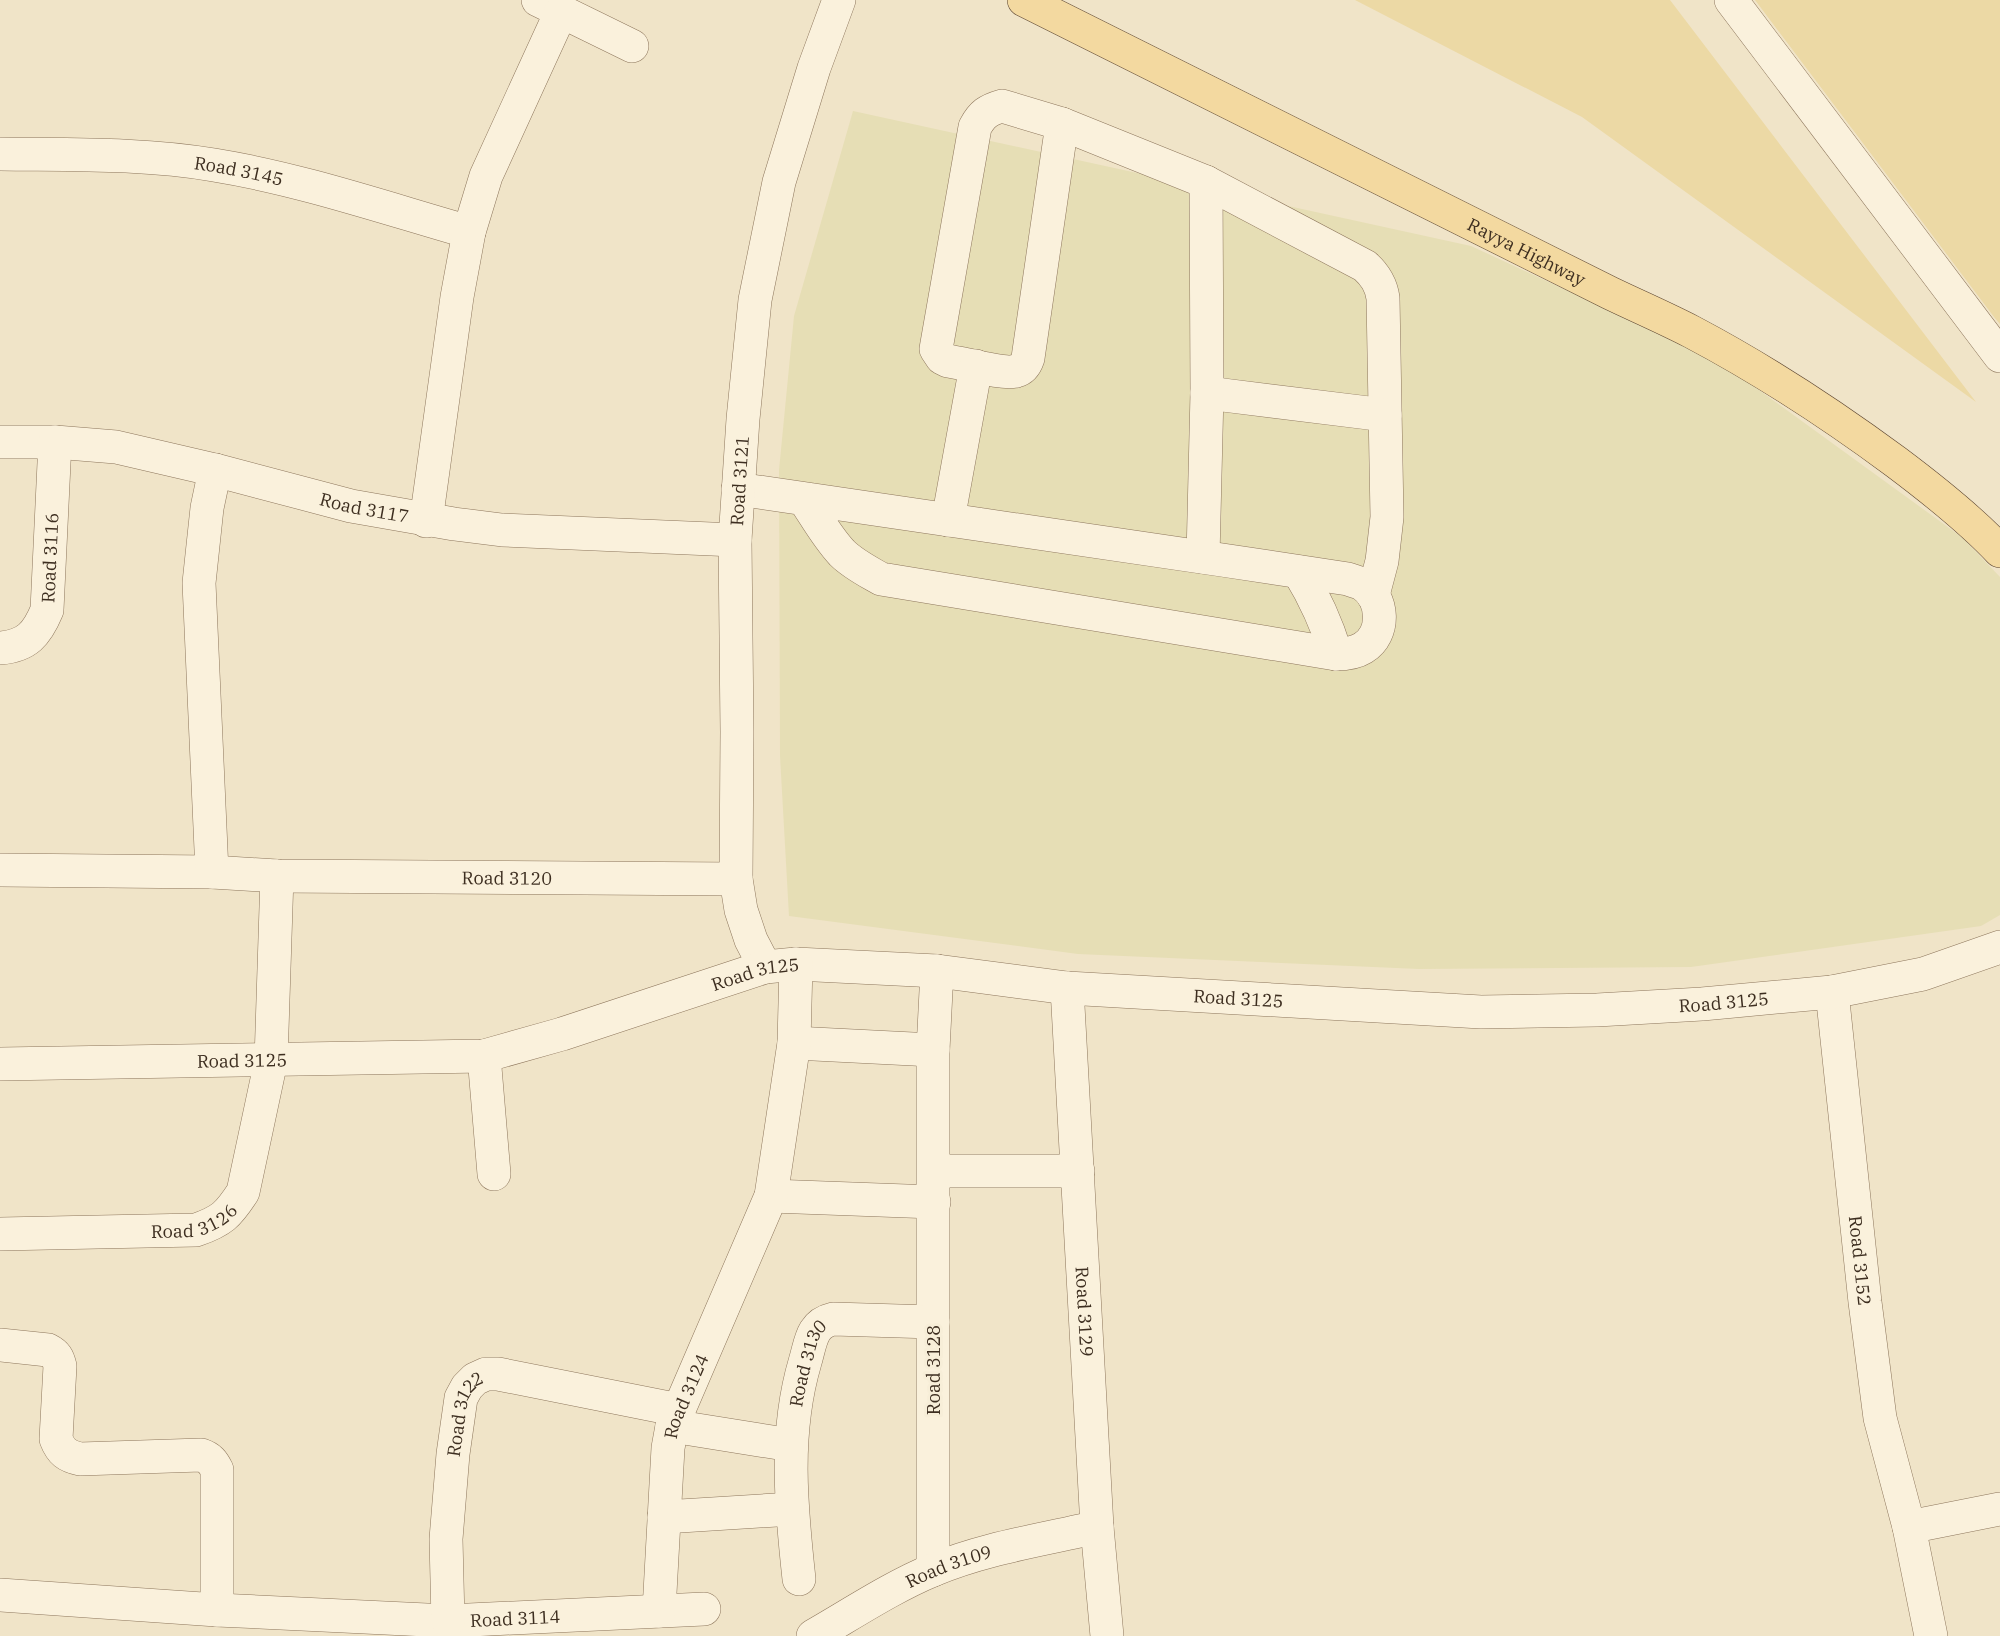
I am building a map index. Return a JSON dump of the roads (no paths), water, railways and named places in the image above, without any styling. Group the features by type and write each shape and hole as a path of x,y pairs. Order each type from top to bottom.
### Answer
{"main road":[{"name":"Rayya Highway","path":"1024,0 1691,332 1770,376 1846,425 1910,472 1980,531 2000,551"}],"street":[{"name":"Road 3121","path":"780,965 750,940 741,910 736,879 735,540 738,489 755,300 779,182 814,68 839,0"},
{"path":"1731,0 2000,356"},
{"path":"426,520 457,297 469,232 486,176 550,6 632,46"},
{"path":"1062,124 1026,364 1015,372 1008,372 948,361 938,354 936,349 975,127 981,116 990,109 1002,106 1062,124 1206,182 1365,266 1379,282 1383,298 1387,518 1382,561 1373,595"},
{"name":"Road 3145","path":"0,154 151,158 213,164 272,176 469,232"},
{"path":"1203,557 1207,393 1206,182"},
{"path":"948,520 976,366"},
{"path":"1207,393 1385,416"},
{"name":"Road 3117","path":"0,442 55,442 116,447 351,506 426,520 502,530 735,540"},
{"name":"Road 3116","path":"0,648 24,643 39,629 47,610 55,442"},
{"path":"212,872 199,583 207,508 215,470"},
{"path":"738,489 1348,579 1362,585 1373,595 1379,608 1380,623 1375,637 1365,647 1351,654 1336,654 880,579 843,554 804,499"},
{"path":"1299,572 1315,598 1336,654"},
{"name":"Road 3120","path":"0,870 212,872 277,876 736,879"},
{"path":"271,1060 277,876"},
{"name":"Road 3125","path":"0,1064 484,1056 562,1034 780,965 937,970 1067,988 1481,1012 1597,1011 1832,992 1923,974 2000,947"},
{"name":"Road 3124","path":"659,1611 668,1448 676,1418 771,1196 794,1043 780,965"},
{"name":"Road 3128","path":"933,1570 933,1050 937,970"},
{"name":"Road 3129","path":"1067,988 1097,1527 1107,1636"},
{"name":"Road 3152","path":"1832,992 1865,1302 1880,1418 1909,1527 1931,1636"},
{"path":"794,1043 933,1050"},
{"path":"484,1056 494,1174"},
{"name":"Road 3126","path":"0,1234 196,1230 216,1223 232,1210 243,1192 271,1060"},
{"path":"771,1196 934,1186 1078,1171"},
{"name":"Road 3130","path":"799,1579 792,1509 791,1445 795,1407 814,1332 821,1323 833,1319 933,1322"},
{"path":"0,1345 48,1350 58,1359 60,1366 56,1439 60,1449 69,1457 80,1459 201,1455 214,1463 217,1470 216,1610"},
{"name":"Road 3122","path":"448,1621 446,1539 453,1454 461,1398 475,1379 486,1374 498,1374 676,1418"},
{"path":"676,1418 791,1445"},
{"path":"664,1517 792,1509"},
{"path":"1909,1527 2000,1509"},
{"name":"Road 3109","path":"813,1636 911,1580 933,1570 982,1554 1097,1527"},
{"name":"Road 3114","path":"0,1595 216,1610 448,1621 704,1609"}]}
